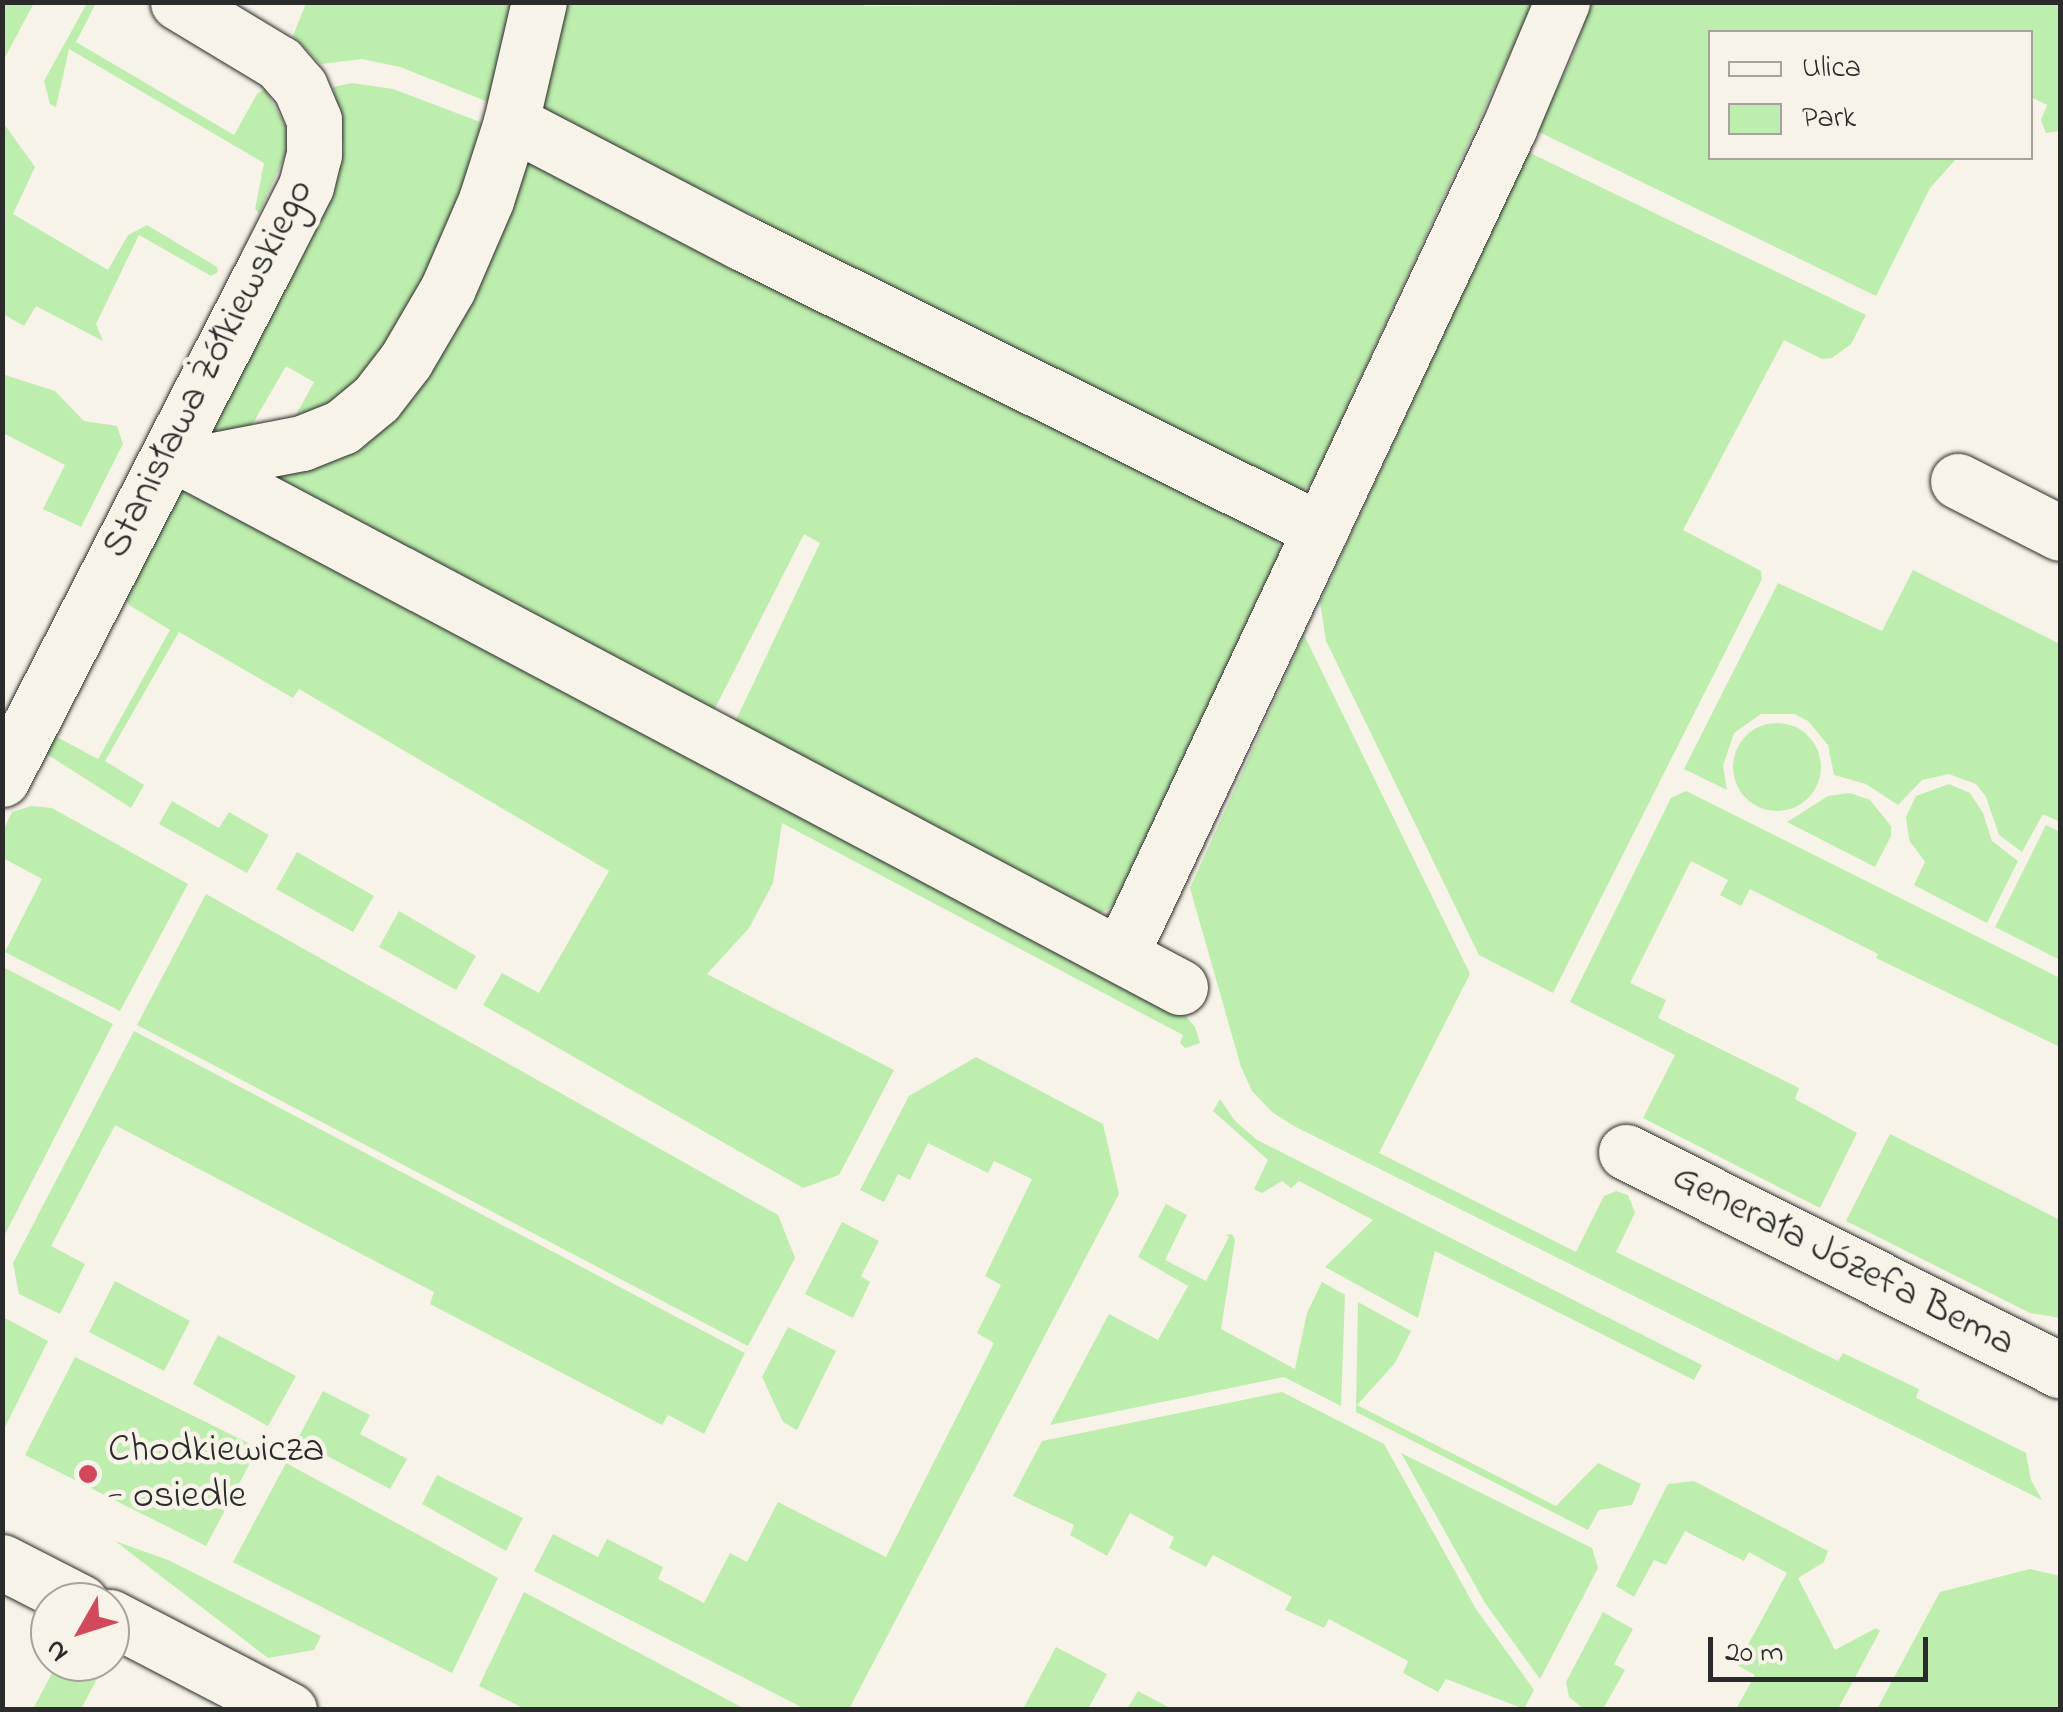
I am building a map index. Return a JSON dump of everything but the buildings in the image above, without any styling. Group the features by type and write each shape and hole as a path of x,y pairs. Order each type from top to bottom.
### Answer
{"street":[{"name":"Stanisława Żółkiewskiego","path":"2,779 306,186 314,156 314,120 290,75 279,63 178,2"},
{"path":"539,2 511,122 486,200 448,288 406,360 376,399 342,427 302,443 194,464 1180,987"},
{"path":"1120,954 1509,128 1562,2"},
{"path":"511,122 741,242 1320,530"},
{"path":"1958,481 2060,534"},
{"name":"Generała Józefa Bema","path":"1626,1152 2060,1370"},
{"path":"2,1562 41,1582"},
{"path":"130,1628 289,1710"}],"green space":[{"path":"858,2 865,6 1533,3 1312,483 1301,493 758,226 761,220 748,213 744,218 538,108 560,3"},
{"path":"2,3 34,3 3,61"},
{"path":"87,3 96,3 76,42 234,135 257,94 265,89 286,127 287,151 259,213 255,209 264,163 69,49 56,107 50,104 44,81"},
{"path":"306,3 520,3 496,105 400,67 362,59 321,64 293,36"},
{"path":"1591,3 2060,3 2060,131 2046,133 2041,120 2047,105 2033,98 2033,30 1708,30 1708,160 1955,160 1930,188 1876,296 1537,131 1574,53"},
{"path":"352,83 393,89 491,126 461,212 363,387 289,428 314,382 286,366 244,439 203,443 335,189 344,147 333,87"},
{"path":"2,121 35,167 13,214 108,270 128,235 147,225 217,267 218,272 211,276 139,235 96,324 103,341 36,306 24,326 3,314"},
{"path":"1528,152 1866,315 1851,344 1832,358 1822,359 1784,340 1683,530 1761,571 1762,579 1553,993 1479,955 1326,641 1320,602"},
{"path":"533,158 1273,531 1281,550 1115,903 1107,910 1097,914 735,722 820,543 804,534 714,710 266,475 301,464 520,163"},
{"path":"2,374 55,391 84,421 117,426 123,444 81,527 43,509 65,465 3,433"},
{"path":"184,482 1176,1004 1195,1027 1200,1043 1185,1048 1180,1043 1183,1035 782,823 773,883 749,928 707,974 894,1070 839,1175 803,1188 483,1005 502,973 539,993 609,871 299,689 293,698 179,632 105,761 144,785 131,808 42,751 55,736 98,759 170,630 129,605 124,595"},
{"path":"1913,570 2060,644 2060,822 2043,814 2022,852 1999,835 1986,797 1976,784 1949,774 1922,780 1898,805 1866,784 1834,775 1828,745 1808,721 1794,714 1761,714 1734,733 1723,766 1727,790 1684,769 1778,583 1882,631"},
{"path":"1304,635 1470,974 1379,1153 1576,1252 1604,1196 1616,1191 1628,1195 1635,1213 1616,1252 1838,1361 1843,1353 1919,1389 1916,1398 2026,1453 2031,1480 2042,1500 1294,1126 1272,1112 1252,1091 1241,1067 1190,888"},
{"path":"1777,723 1808,736 1821,767 1808,798 1777,811 1746,798 1733,767 1746,736"},
{"path":"1949,784 1970,793 1983,813 1992,841 2018,861 1987,923 1914,885 1925,862 1909,840 1906,817 1916,796"},
{"path":"1686,791 2060,978 2060,1047 1876,958 1878,954 1750,889 1741,906 1720,895 1728,880 1691,861 1630,983 1666,1000 1658,1018 1799,1088 1795,1099 1857,1133 1820,1208 1643,1118 1675,1055 1570,1002 1671,798"},
{"path":"1850,793 1870,800 1891,826 1891,836 1875,867 1787,822 1828,796"},
{"path":"172,801 219,828 229,812 269,835 247,873 159,824"},
{"path":"31,806 52,808 188,884 120,1011 5,952 42,879 3,858 3,831 12,812"},
{"path":"2046,825 2060,832 2060,960 1995,927"},
{"path":"297,852 374,896 353,932 276,889"},
{"path":"206,894 778,1215 795,1258 748,1346 137,1025"},
{"path":"399,911 476,956 456,990 379,947"},
{"path":"3,967 113,1024 3,1238"},
{"path":"134,1031 745,1353 704,1434 668,1415 662,1425 430,1304 434,1292 115,1125 51,1246 85,1264 60,1314 19,1294 13,1263"},
{"path":"976,1057 1103,1124 1119,1194 849,1709 805,1709 534,1571 553,1534 598,1557 607,1539 663,1567 658,1579 704,1603 730,1553 747,1562 778,1502 886,1557 994,1343 977,1333 1001,1285 985,1276 1032,1179 994,1161 988,1173 928,1143 910,1180 898,1174 884,1202 860,1190 909,1096"},
{"path":"1220,1099 1235,1121 1257,1140 1702,1365 1694,1380 1435,1251 1418,1318 1325,1267 1373,1220 1299,1181 1291,1188 1282,1181 1262,1193 1254,1189 1268,1160 1213,1111"},
{"path":"1890,1134 2060,1220 2060,1318 2030,1313 1846,1221"},
{"path":"1166,1204 1187,1215 1165,1260 1206,1281 1229,1237 1225,1235 1232,1234 1235,1240 1221,1329 1295,1369 1307,1313 1322,1282 1345,1295 1341,1406 1284,1377 1050,1425 1109,1314 1158,1340 1188,1286 1138,1257"},
{"path":"842,1222 879,1241 861,1276 870,1282 853,1318 805,1294"},
{"path":"115,1281 190,1321 164,1371 89,1332"},
{"path":"1358,1302 1411,1331 1395,1363 1357,1405 1556,1506 1598,1463 1641,1484 1632,1505 1599,1510 1588,1530 1356,1412"},
{"path":"3,1317 48,1341 3,1431"},
{"path":"788,1327 836,1351 797,1430 783,1422 762,1377"},
{"path":"218,1335 296,1376 268,1426 193,1384"},
{"path":"75,1357 258,1448 206,1546 25,1455"},
{"path":"323,1391 370,1415 360,1434 407,1459 390,1489 297,1440"},
{"path":"1282,1392 1384,1444 1476,1609 1534,1690 1524,1709 1446,1679 1438,1692 1403,1673 1408,1661 1329,1619 1324,1628 1285,1610 1292,1597 1213,1555 1206,1567 1169,1548 1174,1537 1130,1513 1107,1556 1070,1535 1074,1525 1013,1496 1042,1441"},
{"path":"1401,1453 1592,1548 1598,1568 1540,1679 1485,1603"},
{"path":"286,1463 498,1578 452,1673 233,1562"},
{"path":"437,1475 523,1518 506,1551 422,1504"},
{"path":"1694,1481 1828,1551 1824,1562 1798,1578 1835,1650 1876,1628 1880,1631 1838,1709 1736,1709 1755,1675 1737,1665 1787,1573 1749,1552 1744,1561 1685,1531 1666,1565 1654,1560 1634,1597 1616,1586 1668,1484"},
{"path":"115,1541 168,1560 321,1636 314,1650 268,1658"},
{"path":"2030,1569 2060,1576 2060,1709 1877,1709 1940,1592"},
{"path":"524,1592 745,1709 525,1709 479,1686"},
{"path":"1603,1612 1633,1629 1614,1664 1625,1670 1603,1709 1584,1709 1569,1697 1566,1682"},
{"path":"1056,1647 1107,1674 1088,1709 1023,1709"},
{"path":"47,1682 95,1682 81,1709 33,1709"},
{"path":"1138,1691 1172,1709 1127,1709"}],"place":[{"name":"Chodkiewicza - osiedle","path":"88,1474"}]}
